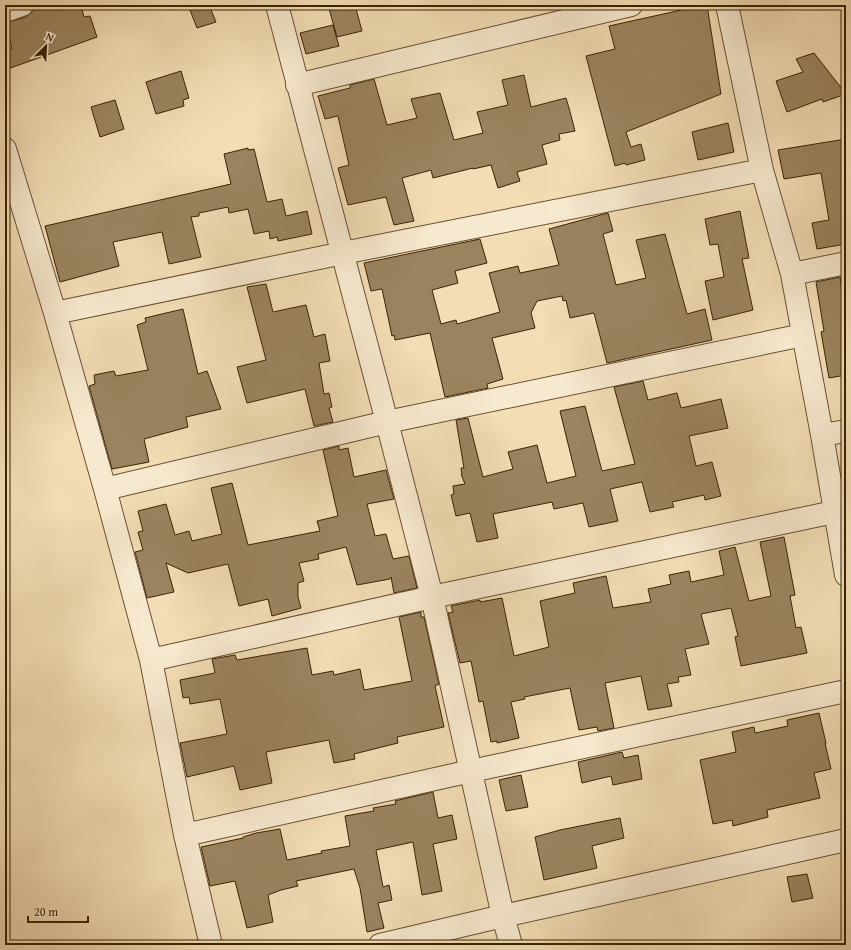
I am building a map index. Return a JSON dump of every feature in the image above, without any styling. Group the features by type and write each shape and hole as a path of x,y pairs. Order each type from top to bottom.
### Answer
{"street":[{"path":"5,11 22,5"},
{"path":"276,5 343,253 432,598 503,916 511,945"},
{"path":"297,85 631,5"},
{"path":"728,5 762,170 792,274 846,575"},
{"path":"5,149 55,313 105,489 151,660 185,835 211,945"},
{"path":"55,313 343,253 762,170"},
{"path":"792,274 846,263"},
{"path":"105,489 387,422 803,335"},
{"path":"822,435 846,431"},
{"path":"151,660 834,512"},
{"path":"185,835 471,771 846,691"},
{"path":"380,945 503,916 846,840"}],"building":[{"path":"47,5 69,5 71,9 81,6 84,17 90,16 97,37 5,70 5,51 12,49 5,23 26,17 33,10"},
{"path":"188,5 209,5 216,22 197,28"},
{"path":"328,5 355,5 362,31 337,37"},
{"path":"707,5 721,94 626,132 631,147 641,144 645,160 615,166 586,56 615,49 609,26"},
{"path":"333,25 339,46 306,54 300,33"},
{"path":"814,53 846,94 823,102 822,99 787,112 776,81 803,72 796,59"},
{"path":"181,71 189,98 183,100 184,106 156,114 146,82"},
{"path":"524,75 531,107 566,98 575,131 559,134 560,140 542,145 547,164 517,172 520,181 498,188 491,165 433,178 431,170 402,178 414,221 394,225 386,197 348,205 338,168 349,165 338,116 325,119 318,96 350,88 350,85 374,79 387,125 417,118 411,99 440,93 454,140 483,133 477,112 508,105 502,80"},
{"path":"115,100 124,129 100,137 91,107"},
{"path":"728,123 734,152 698,160 692,132"},
{"path":"846,139 846,244 817,249 812,223 829,220 821,173 784,179 778,150"},
{"path":"248,148 248,150 254,149 267,202 282,199 286,216 307,211 312,234 278,241 277,237 270,239 269,231 254,234 248,209 229,213 228,207 199,213 199,216 191,217 201,257 169,264 162,232 113,242 119,266 60,282 45,226 231,184 224,154"},
{"path":"740,211 749,258 742,259 753,310 713,320 705,281 724,277 718,244 710,245 705,219"},
{"path":"608,213 613,231 603,234 616,285 646,278 636,240 665,234 687,314 705,309 712,340 607,363 594,313 570,318 566,300 563,301 562,296 537,301 531,313 535,328 492,338 503,379 487,384 488,388 445,397 430,333 395,340 394,335 392,336 382,289 371,291 364,263 480,239 487,263 455,271 458,283 432,290 441,324 456,320 457,324 500,312 489,273 518,266 520,273 559,265 549,229"},
{"path":"840,277 846,317 846,375 829,378 821,332 824,331 816,282"},
{"path":"266,284 273,312 306,305 314,337 325,334 330,361 319,363 324,394 329,393 332,407 329,408 333,422 314,426 305,389 247,403 237,367 266,360 247,287"},
{"path":"183,309 198,374 207,371 221,409 186,417 188,427 144,439 149,462 112,469 89,386 95,384 94,375 114,371 116,376 148,370 137,325 146,322 145,318"},
{"path":"643,381 648,400 677,393 681,408 721,399 728,428 689,436 696,466 712,462 721,496 705,500 704,495 672,502 674,507 650,512 642,482 610,489 618,521 589,527 583,503 554,509 552,502 493,514 498,538 477,542 470,513 456,516 451,495 454,494 453,486 465,484 461,474 461,468 464,468 456,420 468,418 483,477 513,469 508,452 537,445 547,483 576,476 560,411 585,406 602,471 635,464 614,387"},
{"path":"339,446 339,450 348,448 354,477 386,470 394,499 367,504 375,536 386,534 393,559 409,556 417,588 394,593 391,577 390,579 357,585 346,547 318,554 319,559 299,563 304,581 298,583 298,597 301,608 272,616 268,599 239,606 228,564 188,573 166,563 174,592 147,598 135,552 143,550 138,532 143,531 138,511 166,504 175,535 189,531 192,541 222,534 211,488 232,483 248,545 320,531 317,521 338,516 323,450"},
{"path":"784,537 795,595 790,596 796,628 801,627 807,653 741,666 735,637 738,636 731,608 701,614 709,644 685,649 691,675 678,677 679,682 667,684 672,706 648,710 641,676 605,683 614,728 598,731 597,727 579,730 570,688 524,697 525,699 511,702 519,738 497,743 497,741 491,742 483,701 479,702 471,661 460,663 448,613 453,612 451,606 480,600 480,602 502,598 514,656 549,647 540,601 575,593 573,583 606,576 613,608 651,602 648,589 671,584 669,575 689,571 691,582 724,575 719,551 735,547 749,601 771,596 760,542"},
{"path":"421,612 421,617 424,617 439,684 435,686 444,727 397,737 398,743 354,754 355,759 334,763 329,740 266,752 272,783 240,790 234,766 187,777 180,743 227,734 220,699 190,704 189,697 183,698 180,680 215,673 212,659 235,655 237,660 307,648 312,675 333,671 334,675 360,669 364,690 412,681 399,617"},
{"path":"819,713 831,769 814,773 820,798 767,810 768,817 733,826 732,820 713,824 700,760 736,752 732,732 754,727 755,733 788,726 787,720"},
{"path":"622,752 624,758 638,755 642,779 613,785 611,776 582,783 578,762"},
{"path":"521,775 528,807 506,811 499,780"},
{"path":"433,792 438,818 452,815 457,839 433,844 442,891 422,895 413,842 376,850 383,887 389,885 392,900 378,903 384,928 367,932 360,888 354,869 296,881 298,886 268,895 273,922 247,928 235,881 210,886 201,847 243,838 256,833 280,829 287,860 322,853 321,851 350,846 345,816 374,811 373,808 396,804 395,801"},
{"path":"620,818 624,838 592,846 597,868 544,880 535,837 560,830"},
{"path":"807,874 813,898 792,902 787,877"}]}
